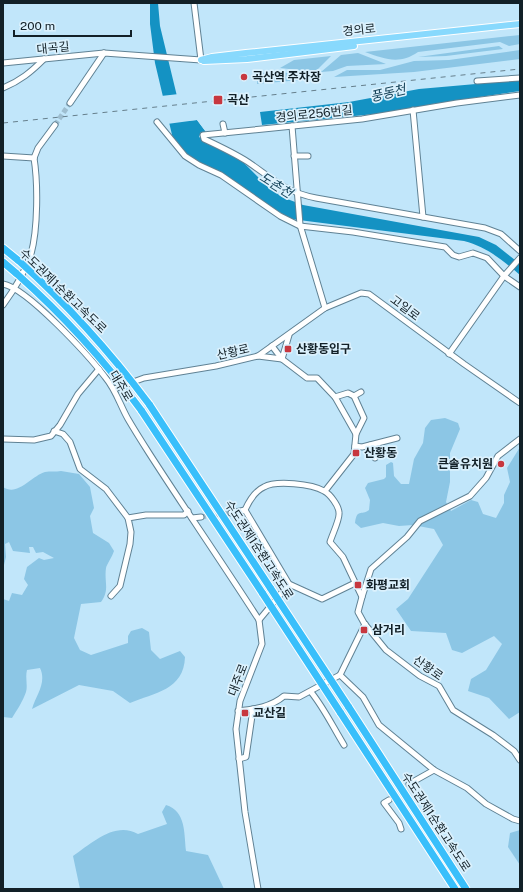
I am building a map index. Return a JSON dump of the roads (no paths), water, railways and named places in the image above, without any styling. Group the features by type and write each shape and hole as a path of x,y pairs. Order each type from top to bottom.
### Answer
{"highway":[{"name":"수도권제1순환고속도로","path":"3,248 19,261 66,306 104,346 150,404 466,889"},
{"name":"수도권제1순환고속도로","path":"3,262 44,297 115,374 141,410 263,594 456,889"}],"main road":[{"name":"경의로","path":"201,60 239,54 520,24"},
{"name":"경의로","path":"201,60 247,59 520,28"}],"street":[{"path":"194,3 201,60"},
{"path":"70,103 104,52"},
{"name":"대곡길","path":"3,63 104,52 148,57 170,57 201,60"},
{"path":"3,88 16,83 30,73 44,59"},
{"path":"477,81 520,78"},
{"name":"경의로256번길","path":"297,194 281,187 247,162 204,139 203,135 362,119 413,110 520,95"},
{"path":"413,110 423,217"},
{"path":"157,122 180,152 188,159 224,177 280,216 300,225 441,246 459,257 473,253 487,258 520,287"},
{"path":"223,124 226,133"},
{"path":"3,305 15,289 31,254 34,237 36,199 34,158 38,148 55,125"},
{"path":"292,126 300,225 325,308"},
{"path":"3,156 34,158"},
{"path":"294,156 308,156"},
{"path":"297,194 494,231 520,251"},
{"path":"449,354 505,275 520,258"},
{"name":"대주로","path":"3,284 15,289 32,302 99,369 114,389 128,419 259,620 262,644 238,711 236,729 245,812 258,889"},
{"name":"고일로","path":"272,346 325,308 361,293 369,294 449,354 520,403"},
{"path":"282,359 289,335"},
{"path":"272,346 282,359 307,378 317,378 335,397 356,434"},
{"name":"산황로","path":"114,389 144,378 216,366 258,356 272,346"},
{"path":"258,356 282,359"},
{"path":"3,439 34,440 51,436 78,394 99,369"},
{"path":"354,396 362,392"},
{"path":"325,491 354,454 356,434 364,418 354,396 348,393 335,397"},
{"path":"54,431 63,434 70,442 80,469 106,489 128,518 131,532 130,544 120,586 112,596"},
{"path":"355,446 370,445 397,438"},
{"name":"산황로","path":"520,439 498,456 486,478 470,496 420,521 407,537 371,569 358,612 365,624 386,650 420,676 439,686 453,710 493,735 514,751 520,760"},
{"path":"370,445 375,458"},
{"path":"231,512 245,510 257,491 265,486 278,483 314,487 325,491 334,502 339,514 330,542 344,557 362,597"},
{"path":"245,510 289,584 322,599 355,583"},
{"path":"128,518 146,515 184,515 188,511"},
{"path":"192,518 201,517"},
{"path":"259,620 289,584"},
{"path":"365,624 340,674 363,697 379,725 434,770 467,788 486,804 520,821"},
{"name":"대주로","path":"238,711 253,709 275,703 284,696 298,697 311,692 340,674"},
{"path":"311,692 321,704 327,719 344,745"},
{"path":"239,759 246,757 253,709"},
{"path":"409,784 434,770"},
{"path":"389,800 384,803 401,829"}],"tunnel":[{"path":"55,125 70,103"},
{"path":"201,517 231,513"}],"railway":[{"path":"3,123 520,69"}],"place":[{"name":"곡산역 주차장","path":"244,77"},
{"name":"곡산","path":"218,100"},
{"name":"산황동입구","path":"288,349"},
{"name":"산황동","path":"356,453"},
{"name":"큰솔유치원","path":"501,464"},
{"name":"화평교회","path":"358,585"},
{"name":"삼거리","path":"364,630"},
{"name":"교산길","path":"245,713"}],"water label":[{"name":"풍동천","path":"388,93"},
{"name":"도촌천","path":"276,185"}]}
